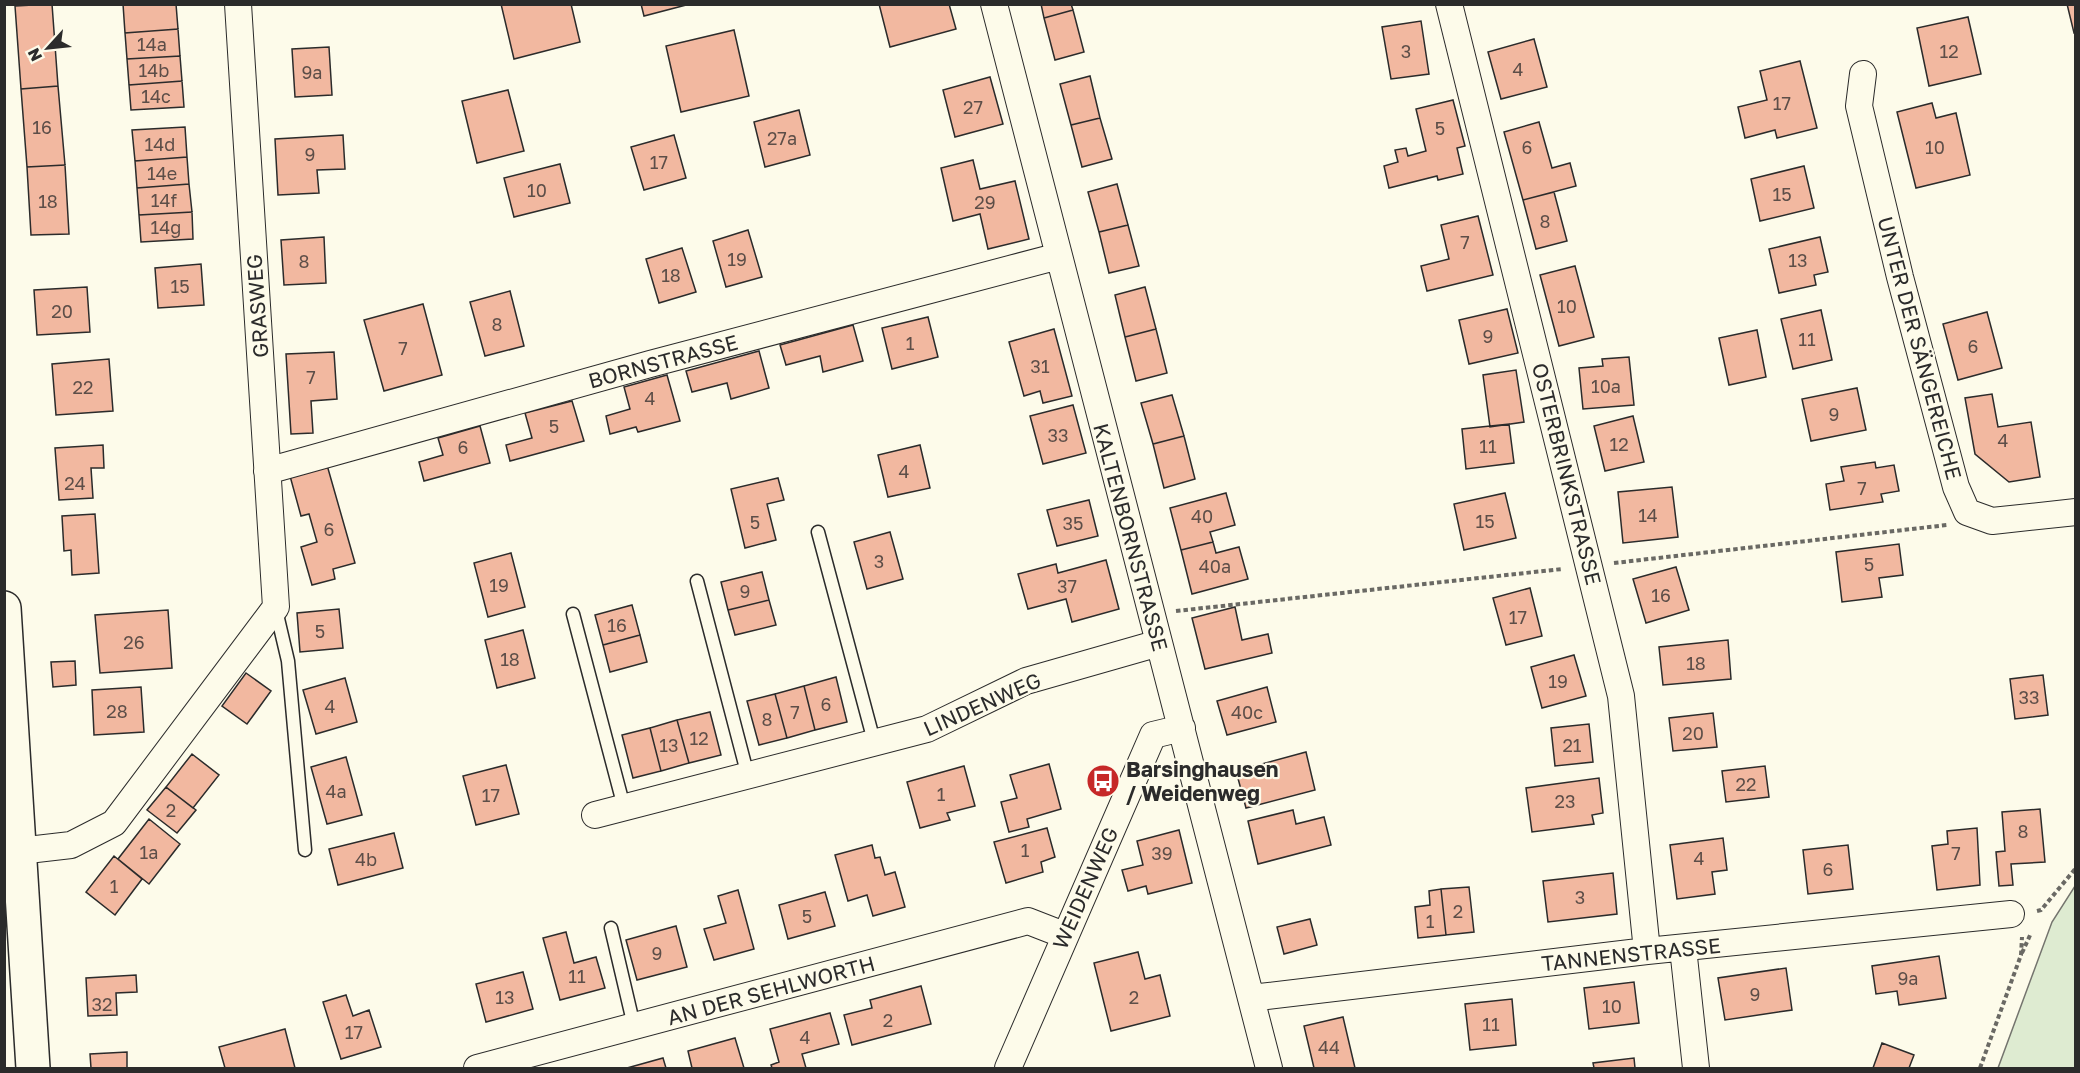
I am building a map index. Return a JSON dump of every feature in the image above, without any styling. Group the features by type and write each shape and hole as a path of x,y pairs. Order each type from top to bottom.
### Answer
{"main road":[{"path":"4,608 10,782 19,851 13,894 33,1068"}],"street":[{"name":"GRASWEG","path":"238,4 276,607"},
{"name":"KALTENBORNSTRASSE","path":"994,4 1269,1068"},
{"name":"OSTERBRINKSTRASSE","path":"1449,4 1621,696 1647,951"},
{"name":"UNTER DER SÄNGEREICHE","path":"1863,74 1859,106 1899,277 1956,487 1967,512"},
{"name":"BORNSTRASSE","path":"267,471 650,364 1059,256"},
{"path":"1967,512 1992,521 2076,512"},
{"path":"19,851 70,845 114,823 276,607"},
{"name":"LINDENWEG","path":"595,815 875,745 927,729 1026,681 1158,643"},
{"name":"WEIDENWEG","path":"1008,1068 1153,735 1182,728"},
{"name":"TANNENSTRASSE","path":"1251,998 1647,951 2011,914"},
{"name":"AN DER SEHLWORTH","path":"477,1068 1028,921 1064,935"},
{"path":"1683,948 1696,1068"}],"lane":[{"path":"818,532 875,745"},
{"path":"697,581 748,776"},
{"name":"GRASWEG","path":"276,607 288,661 304,850"},
{"path":"573,614 624,807"},
{"path":"611,928 634,1026"}],"path":[{"path":"1150,613 1938,527 1949,525 1967,512"},
{"path":"1980,1068 2021,955 2022,931 2011,914 2041,910 2076,868"}],"green space":[{"path":"2075,886 2075,1068 1998,1068 2052,922"}],"building":[{"path":"52,4 58,86 21,89 15,6"},
{"path":"123,4 176,4 178,29 125,33"},
{"path":"501,4 571,4 580,42 514,59"},
{"path":"641,4 690,4 644,16"},
{"path":"879,4 949,4 956,29 890,47"},
{"path":"1041,4 1071,4 1073,10 1044,18"},
{"path":"2067,4 2076,4 2076,32 2074,33"},
{"path":"1073,10 1084,52 1055,60 1044,18"},
{"path":"1968,17 1981,74 1929,86 1917,28"},
{"path":"1421,21 1429,74 1391,79 1382,27"},
{"path":"178,29 180,56 127,59 125,33"},
{"path":"734,30 749,96 681,112 666,46"},
{"path":"1534,39 1547,87 1501,99 1488,52"},
{"path":"329,47 332,95 295,97 292,49"},
{"path":"180,56 182,81 129,85 127,59"},
{"path":"1800,61 1817,128 1777,138 1775,130 1745,138 1738,107 1767,100 1760,71"},
{"path":"1090,76 1100,118 1071,125 1060,84"},
{"path":"990,77 1003,124 955,137 943,90"},
{"path":"182,81 184,107 131,110 129,85"},
{"path":"58,86 65,165 27,167 21,89"},
{"path":"508,90 524,151 477,163 462,101"},
{"path":"1453,100 1465,146 1457,148 1463,174 1438,180 1437,176 1389,188 1384,166 1398,162 1395,150 1406,148 1408,156 1426,151 1416,109"},
{"path":"1932,103 1936,118 1956,113 1970,175 1916,188 1897,112"},
{"path":"799,110 810,155 765,167 754,122"},
{"path":"1100,118 1112,159 1082,167 1071,125"},
{"path":"1539,122 1552,168 1570,163 1576,186 1523,200 1504,132"},
{"path":"185,127 187,157 135,161 132,130"},
{"path":"343,135 345,169 317,170 319,193 278,195 275,139"},
{"path":"674,135 686,178 644,190 631,147"},
{"path":"187,157 189,184 137,188 135,161"},
{"path":"973,160 980,189 1015,181 1029,239 988,249 980,214 953,221 941,168"},
{"path":"560,164 570,203 514,217 504,178"},
{"path":"65,165 69,234 31,235 27,167"},
{"path":"1804,166 1814,208 1760,221 1751,179"},
{"path":"189,184 192,212 139,215 137,188"},
{"path":"1117,184 1128,225 1099,232 1088,192"},
{"path":"1554,192 1567,241 1536,249 1523,200"},
{"path":"192,212 193,239 141,242 139,215"},
{"path":"1478,216 1493,275 1427,291 1421,266 1449,259 1441,225"},
{"path":"1128,225 1139,266 1109,273 1099,232"},
{"path":"748,230 762,277 726,287 713,241"},
{"path":"324,237 326,283 284,285 281,240"},
{"path":"1820,237 1828,272 1814,275 1816,285 1779,293 1769,249"},
{"path":"682,248 696,292 659,303 646,259"},
{"path":"201,264 204,305 158,308 155,268"},
{"path":"1575,266 1594,337 1559,346 1540,275"},
{"path":"87,287 90,332 37,335 34,290"},
{"path":"1145,287 1156,329 1125,337 1115,295"},
{"path":"510,291 524,346 485,356 470,302"},
{"path":"423,304 442,375 384,391 364,320"},
{"path":"1507,309 1518,353 1469,364 1459,320"},
{"path":"1821,310 1832,360 1793,369 1781,319"},
{"path":"1987,312 2002,368 1958,380 1943,324"},
{"path":"928,317 938,357 892,369 882,328"},
{"path":"853,325 863,361 823,372 820,356 786,365 780,345"},
{"path":"1054,329 1072,396 1043,403 1040,391 1024,396 1009,342"},
{"path":"1156,329 1167,373 1136,381 1125,337"},
{"path":"1757,330 1766,377 1729,385 1719,338"},
{"path":"759,351 769,388 731,399 727,383 692,392 686,371"},
{"path":"334,352 337,399 311,401 313,433 291,434 286,354"},
{"path":"1629,357 1634,405 1583,409 1579,368 1603,366 1602,359"},
{"path":"109,359 113,411 56,415 52,364"},
{"path":"1516,370 1524,422 1490,427 1483,375"},
{"path":"667,375 680,421 638,432 636,427 610,434 606,416 630,409 624,387"},
{"path":"1857,388 1866,430 1811,441 1802,399"},
{"path":"1992,394 1998,427 2031,422 2040,477 2009,482 1975,454 1965,398"},
{"path":"1172,395 1184,436 1153,444 1141,403"},
{"path":"572,401 584,441 510,461 506,445 532,438 525,413"},
{"path":"1073,405 1086,453 1043,464 1030,416"},
{"path":"1633,416 1644,462 1605,471 1594,426"},
{"path":"1509,424 1514,463 1466,469 1462,429"},
{"path":"480,426 490,463 424,481 419,462 443,455 438,438"},
{"path":"1184,436 1195,479 1164,488 1153,444"},
{"path":"103,445 104,468 91,468 93,498 59,500 55,448"},
{"path":"920,445 930,488 888,497 878,455"},
{"path":"1875,462 1876,468 1894,465 1899,491 1881,494 1883,502 1830,510 1826,484 1844,481 1841,467"},
{"path":"327,465 355,563 333,569 335,579 312,585 301,547 317,542 309,514 301,516 290,476"},
{"path":"778,478 784,500 767,504 776,540 745,548 731,489"},
{"path":"1672,487 1678,537 1623,543 1618,492"},
{"path":"1226,493 1235,525 1210,532 1213,542 1181,550 1170,508"},
{"path":"1505,493 1516,538 1464,550 1454,504"},
{"path":"1089,500 1098,536 1057,546 1047,510"},
{"path":"95,514 99,573 72,575 71,550 64,551 62,516"},
{"path":"890,532 903,579 867,589 854,542"},
{"path":"1213,542 1216,553 1239,547 1248,579 1192,594 1181,550"},
{"path":"1899,544 1903,575 1879,578 1882,597 1842,602 1836,552"},
{"path":"511,553 525,607 488,617 474,563"},
{"path":"1106,560 1119,609 1072,622 1066,599 1028,609 1018,574 1056,564 1058,573"},
{"path":"1676,567 1689,610 1646,623 1633,579"},
{"path":"762,572 769,600 728,610 721,582"},
{"path":"1530,588 1542,636 1506,645 1493,598"},
{"path":"769,600 776,625 735,635 728,610"},
{"path":"632,605 640,635 603,645 595,615"},
{"path":"1235,607 1242,640 1268,634 1272,653 1205,669 1192,618"},
{"path":"339,609 343,648 300,652 297,613"},
{"path":"168,610 172,668 100,673 95,615"},
{"path":"523,630 535,678 497,688 485,640"},
{"path":"640,635 647,662 610,672 603,645"},
{"path":"1728,640 1731,679 1663,685 1659,647"},
{"path":"1574,655 1586,696 1542,708 1531,667"},
{"path":"75,661 76,685 53,687 51,662"},
{"path":"246,673 271,691 247,724 222,706"},
{"path":"2043,675 2048,715 2015,719 2010,679"},
{"path":"836,677 847,722 815,730 804,686"},
{"path":"345,678 357,722 316,734 303,690"},
{"path":"804,686 815,730 787,738 775,694"},
{"path":"141,687 144,732 94,735 92,690"},
{"path":"1267,687 1276,722 1227,735 1217,701"},
{"path":"775,694 787,738 759,745 747,701"},
{"path":"710,712 721,755 689,763 677,720"},
{"path":"1713,713 1717,747 1673,751 1669,718"},
{"path":"677,720 689,763 661,771 650,728"},
{"path":"1589,724 1593,762 1555,766 1551,728"},
{"path":"650,728 661,771 633,778 622,735"},
{"path":"1306,752 1315,790 1246,808 1236,771"},
{"path":"192,754 219,775 193,808 166,787"},
{"path":"346,757 362,815 327,824 311,767"},
{"path":"1049,764 1061,809 1027,819 1029,827 1009,832 1001,802 1017,798 1010,775"},
{"path":"506,765 519,814 476,825 463,776"},
{"path":"964,766 975,806 947,813 950,820 920,828 907,782"},
{"path":"1765,766 1769,797 1726,802 1722,771"},
{"path":"1599,778 1603,813 1592,815 1594,824 1532,832 1526,788"},
{"path":"166,787 196,810 177,833 147,810"},
{"path":"2040,809 2045,862 2011,864 2013,885 1999,886 1996,852 2005,851 2002,812"},
{"path":"1293,810 1296,824 1324,817 1331,845 1258,864 1248,821"},
{"path":"149,819 180,844 149,884 118,859"},
{"path":"1047,828 1055,857 1041,862 1043,872 1006,883 994,842"},
{"path":"1977,828 1980,885 1937,890 1932,846 1948,844 1947,831"},
{"path":"1179,830 1192,883 1148,894 1146,886 1128,891 1122,870 1143,865 1137,841"},
{"path":"394,833 403,868 338,885 329,849"},
{"path":"1723,838 1727,870 1712,872 1715,894 1677,899 1670,845"},
{"path":"872,845 875,858 880,857 885,875 895,872 905,907 873,916 867,895 848,901 835,855"},
{"path":"1848,845 1853,889 1808,894 1803,850"},
{"path":"114,856 142,879 115,915 86,892"},
{"path":"1613,873 1617,914 1548,922 1543,881"},
{"path":"1469,887 1474,932 1446,935 1441,889"},
{"path":"1441,889 1446,935 1418,938 1415,907 1430,905 1429,891"},
{"path":"738,890 754,949 714,960 704,929 726,923 718,896"},
{"path":"825,892 835,926 788,939 779,905"},
{"path":"1310,919 1317,945 1284,954 1277,927"},
{"path":"676,926 687,967 637,980 626,940"},
{"path":"566,932 574,963 596,957 605,988 560,1000 543,938"},
{"path":"1138,952 1145,979 1160,975 1170,1016 1111,1031 1094,963"},
{"path":"1939,956 1946,998 1899,1005 1897,991 1876,994 1872,966"},
{"path":"1786,968 1792,1010 1725,1020 1718,978"},
{"path":"523,972 533,1009 486,1022 476,984"},
{"path":"136,975 137,992 116,993 117,1015 88,1016 86,978"},
{"path":"1634,982 1639,1023 1589,1029 1584,988"},
{"path":"921,986 931,1024 852,1045 844,1015 872,1008 870,1000"},
{"path":"346,995 353,1016 369,1010 381,1047 341,1059 323,1002"},
{"path":"1512,999 1516,1045 1470,1050 1465,1004"},
{"path":"830,1013 839,1044 802,1054 806,1068 772,1068 771,1065 779,1062 770,1029"},
{"path":"1343,1017 1355,1068 1314,1068 1304,1026"},
{"path":"285,1029 295,1068 225,1068 219,1047"},
{"path":"735,1038 744,1068 692,1068 688,1051"},
{"path":"1882,1043 1914,1055 1909,1068 1873,1068"},
{"path":"127,1052 127,1068 91,1068 90,1054"},
{"path":"663,1058 666,1068 627,1068"},
{"path":"1634,1058 1635,1068 1594,1068 1593,1063"}],"place":[{"name":"Barsinghausen / Weidenweg","path":"1103,781"}]}
